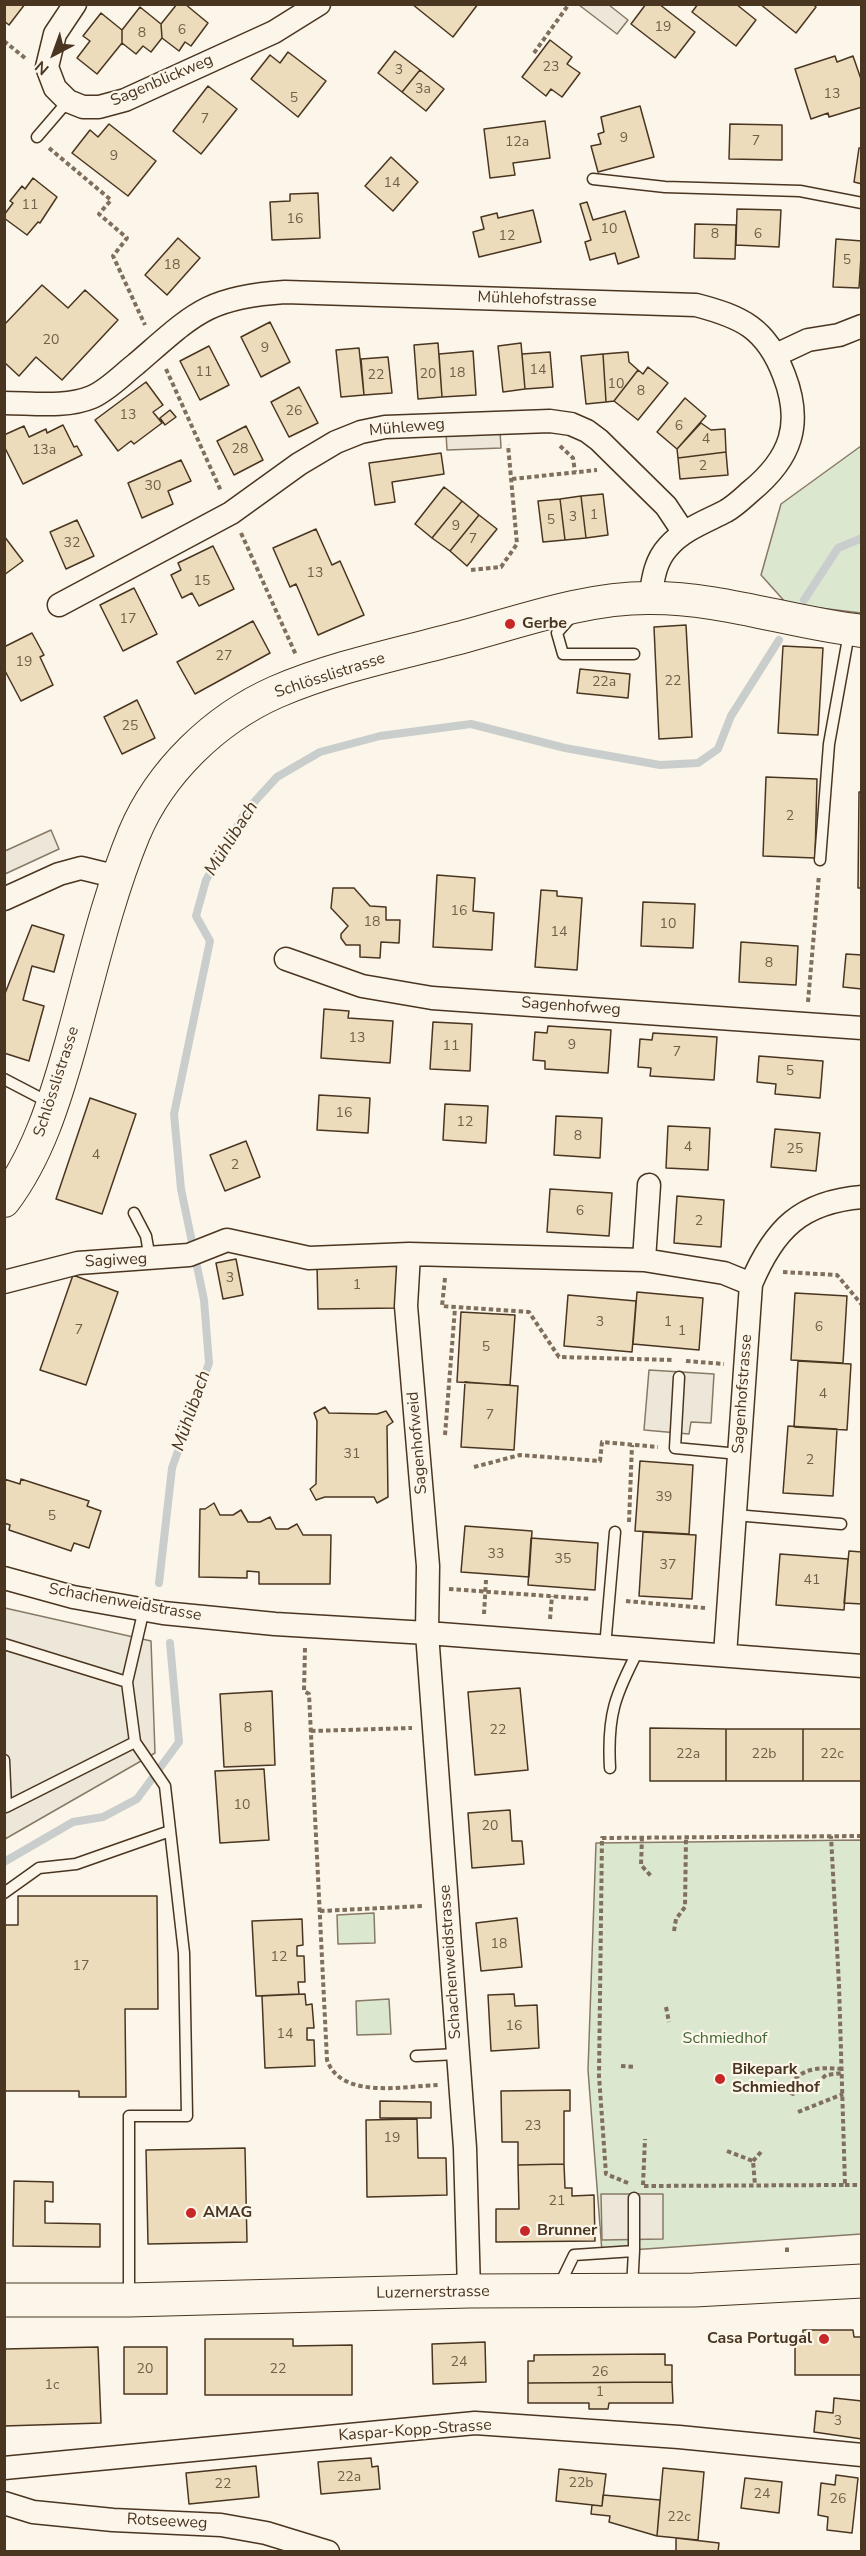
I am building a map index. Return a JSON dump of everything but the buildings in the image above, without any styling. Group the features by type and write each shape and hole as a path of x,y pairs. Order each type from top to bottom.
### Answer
{"main road":[{"name":"Schlösslistrasse","path":"4,1201 14,1189 35,1148 53,1104 118,877 135,831 157,792 182,760 210,734 241,712 274,693 308,680 510,624 607,600 650,598 710,604 855,630"},
{"name":"Luzernerstrasse","path":"4,2300 129,2300 469,2291 632,2292 861,2281"}],"street":[{"path":"68,100 55,88 47,67 56,34 75,4"},
{"name":"Sagenblickweg","path":"68,100 83,107 99,107 125,100 274,32 319,4"},
{"name":"Mühlehofstrasse","path":"4,403 66,403 91,397 110,386 194,314 217,302 250,294 285,292 696,305 729,314 751,326 768,342 776,355 790,392 792,436 779,464 739,501 684,533 669,545 659,560 650,598"},
{"path":"776,355 808,340 839,335 861,326"},
{"name":"Mühleweg","path":"59,605 231,513 299,464 336,442 361,432 385,427 550,422 571,424 587,431 626,466 666,506 684,533"},
{"path":"4,899 59,874 81,868 118,877"},
{"name":"Sagenhofweg","path":"286,959 362,986 432,998 861,1028"},
{"path":"644,1260 649,1185"},
{"name":"Sagenhofstrasse","path":"725,1655 754,1277 777,1237 797,1217 823,1203 861,1197"},
{"name":"Sagiweg","path":"4,1282 78,1263 189,1256 227,1240 309,1258 409,1254"},
{"path":"409,1254 644,1260 754,1277"},
{"name":"Sagenhofweid","path":"409,1254 406,1306 428,1566 427,1633"},
{"name":"Schachenweidstrasse","path":"4,1578 73,1597 144,1609 306,1626 861,1666"},
{"name":"Schachenweidstrasse","path":"427,1633 465,2148 469,2291"},
{"name":"Kaspar-Kopp-Strasse","path":"4,2468 476,2423 679,2438 861,2455"},
{"name":"Rotseeweg","path":"4,2503 33,2512 112,2520 221,2525 266,2533 328,2552"}],"lane":[{"path":"37,137 68,100"},
{"path":"593,179 665,187 788,190 861,203"},
{"path":"580,607 557,633 563,654 634,654"},
{"path":"820,862 829,744 855,630"},
{"path":"4,1079 53,1104"},
{"path":"134,1214 146,1236 150,1260"},
{"path":"679,1377 675,1448 739,1454"},
{"path":"735,1515 842,1524"},
{"path":"605,1647 615,1532"},
{"path":"129,2300 129,2116 187,2116 184,1953 165,1786 135,1742 127,1682 144,1609"},
{"path":"4,1644 127,1682"},
{"path":"610,1768 608,1745 615,1698 639,1649"},
{"path":"4,1760 6,1807 135,1742"},
{"path":"4,1893 39,1868 76,1864 170,1830"},
{"path":"416,2056 458,2054"},
{"path":"632,2292 633,2198"},
{"path":"556,2292 574,2255 634,2251"}],"path":[{"path":"534,53 569,4"},
{"path":"37,137 111,200 99,214 127,238 113,256 301,665"},
{"path":"553,441 573,458 575,472"},
{"path":"471,570 501,567 517,544 508,442 519,442"},
{"path":"512,479 626,466"},
{"path":"807,1012 820,862"},
{"path":"447,1255 442,1306 528,1312 559,1357 724,1364"},
{"path":"754,1277 837,1275 861,1305"},
{"path":"445,1435 455,1308"},
{"path":"474,1467 520,1455 600,1461 602,1442 675,1448"},
{"path":"483,1624 486,1580"},
{"path":"428,1588 712,1608"},
{"path":"549,1629 552,1596"},
{"path":"306,1626 304,1691 309,1694 327,2060 330,2069 349,2084 367,2087 460,2084"},
{"path":"311,1731 434,1727"},
{"path":"831,1836 845,2185"},
{"path":"861,1836 602,1838 599,2076 606,2174 633,2185 643,2186 861,2185"},
{"path":"642,1837 641,1865 652,1877"},
{"path":"674,1931 676,1919 685,1907 686,1837"},
{"path":"320,1911 447,1905"},
{"path":"666,2007 669,2022"},
{"path":"621,2066 634,2067"},
{"path":"815,2067 842,2071 826,2075 814,2086 793,2094 787,2091 798,2077 815,2067"},
{"path":"765,2085 776,2086"},
{"path":"798,2112 843,2094"},
{"path":"643,2186 645,2139"},
{"path":"727,2151 753,2161"},
{"path":"755,2185 753,2161 761,2152"}],"green space":[{"path":"861,446 861,613 787,604 761,575 781,504"},
{"name":"Schmiedhof","path":"861,1840 861,2234 602,2252 588,2070 596,1843"},
{"path":"374,1913 375,1943 338,1944 337,1915"},
{"path":"389,1999 391,2034 357,2035 356,2001"}],"shaded area":[{"path":"579,5 609,5 628,20 617,34"},
{"path":"500,431 501,448 447,450 446,433"},
{"path":"51,830 59,849 5,874 5,851"},
{"path":"649,1370 714,1374 711,1423 691,1422 689,1434 644,1430"},
{"path":"5,1608 151,1641 155,1753 5,1839"},
{"path":"601,2194 663,2194 663,2239 602,2240"}],"waterway":[{"name":"Mühlibach","path":"804,600 838,548 862,538"},
{"name":"Mühlibach","path":"159,1583 172,1468 209,1363 204,1300 181,1189 174,1114 210,941 196,916 206,880 246,811 277,777 320,752 380,736 471,724 565,748 660,765 698,763 718,749 731,716 779,640"},
{"name":"Mühlibach","path":"4,1862 73,1822 103,1817 137,1799 179,1742 170,1643"}],"place":[{"name":"Gerbe","path":"510,624"},
{"name":"Bikepark Schmiedhof","path":"720,2079"},
{"name":"AMAG","path":"191,2213"},
{"name":"Brunner","path":"525,2231"},
{"name":"Casa Portugal","path":"824,2339"}]}
